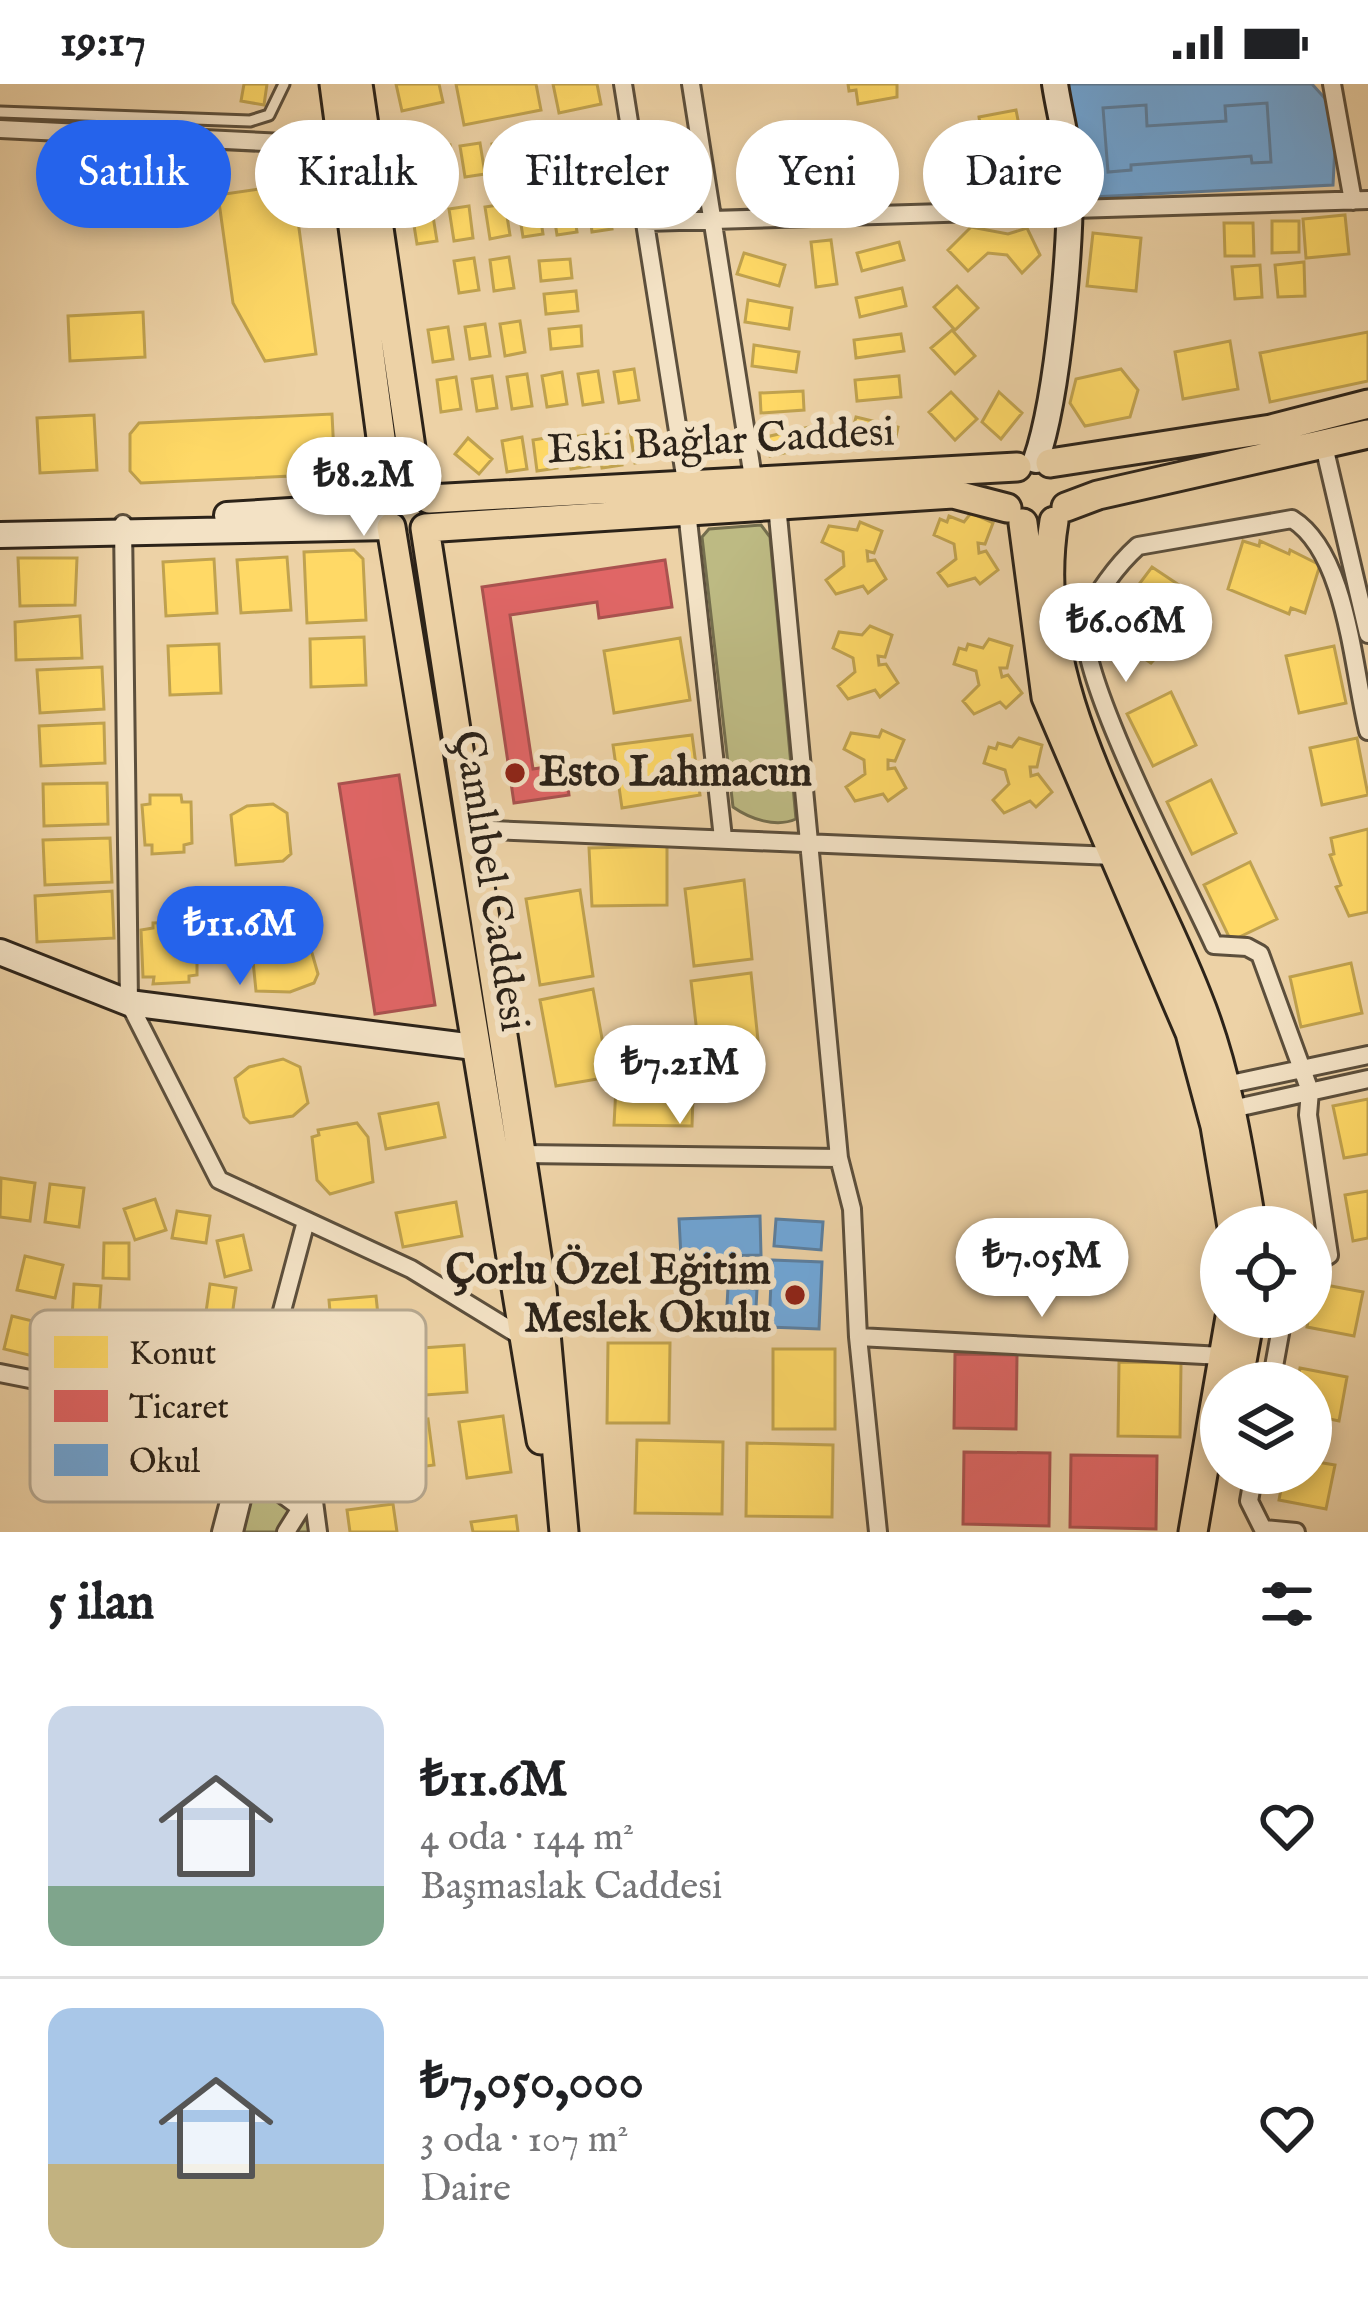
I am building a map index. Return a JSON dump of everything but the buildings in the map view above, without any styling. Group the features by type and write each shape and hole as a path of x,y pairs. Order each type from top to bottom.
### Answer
{"main road":[{"name":"Çamlıbel Caddesi","path":"334,84 340,120"},
{"path":"358,84 423,494"},
{"name":"Çamlıbel Caddesi","path":"355,228 389,510 522,1337 561,1532"},
{"name":"Eski Bağlar Caddesi","path":"425,529 687,500 754,484 1034,463 1271,429 1368,404"},
{"path":"1060,514 1208,469 1368,434"},
{"path":"1229,1206 1216,1126 1190,1033 1046,697 1015,516 1004,485 1034,463 1067,482 1046,567 1067,696 1198,998 1228,1097 1248,1206"},
{"name":"Eski Bağlar Caddesi","path":"423,494 777,505 953,494 1015,516 1060,514"},
{"path":"425,529 547,1325 561,1532"},
{"path":"1193,1532 1226,1338"},
{"path":"1211,1532 1218,1494"}],"street":[{"path":"623,84 629,120"},
{"path":"691,84 697,120"},
{"path":"1055,84 1061,120"},
{"path":"1104,211 1361,200 1332,84"},
{"path":"0,129 255,142"},
{"path":"754,484 712,220 923,216"},
{"path":"646,228 687,500 723,838"},
{"path":"1034,463 1048,427 1066,228"},
{"path":"1324,446 1368,634"},
{"path":"401,489 423,494 432,514 425,529 404,534 389,510 401,489"},
{"path":"777,505 839,1158 852,1209 858,1337 878,1532"},
{"path":"0,535 389,510"},
{"path":"1322,1206 1291,1042 1260,954 1247,947 1214,945 1105,704 1085,651 1086,620 1138,546 1292,519 1314,533 1336,584 1368,731"},
{"path":"0,523 123,528"},
{"path":"123,528 129,1003 219,1180 411,1269 522,1337"},
{"path":"468,829 1114,856"},
{"path":"0,952 129,1003 474,1047"},
{"path":"1228,1097 1296,1070 1368,1055"},
{"path":"1228,1097 1301,1093 1368,1079"},
{"path":"523,1154 563,1150 839,1158"},
{"path":"284,1310 306,1222"},
{"path":"858,1337 1223,1356"},
{"path":"0,1372 30,1378"},
{"path":"1250,1494 1249,1501 1263,1528 1296,1532"},
{"path":"221,1532 228,1502"},
{"path":"234,1532 241,1502"},
{"path":"286,1532 302,1508 294,1502"},
{"path":"314,1502 318,1532"}],"lane":[{"path":"0,112 250,121 269,115 284,84"}],"shaded area":[{"path":"761,525 770,537 796,819 780,823 733,807 702,537 709,529"},
{"path":"243,1502 318,1502 321,1532 235,1532"}],"place":[{"name":"Esto Lahmacun","path":"515,773"},
{"name":"Çorlu Özel Eğitim Meslek Okulu","path":"795,1295"}]}
